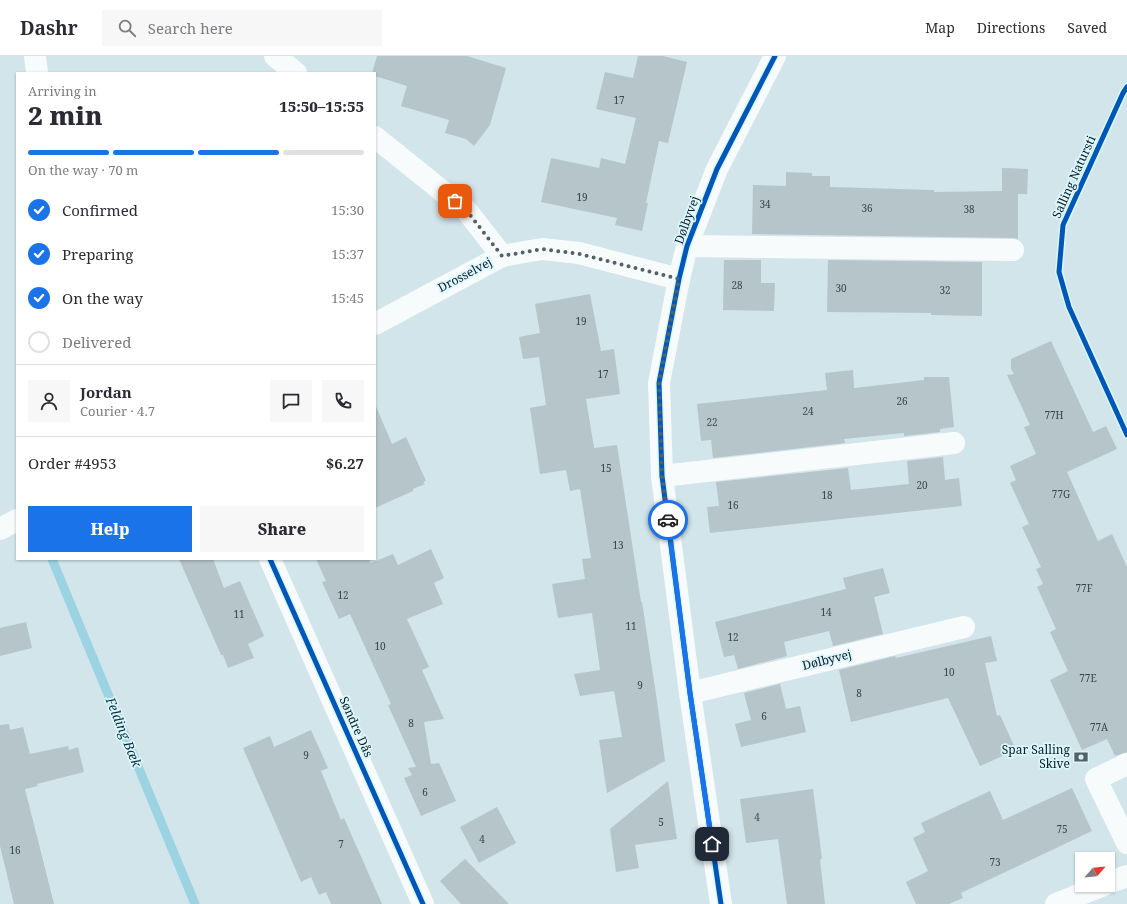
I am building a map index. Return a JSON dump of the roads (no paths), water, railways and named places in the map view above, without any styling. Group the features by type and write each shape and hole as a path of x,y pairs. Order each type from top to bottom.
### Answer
{"street":[{"path":"35,56 37,72"},
{"path":"275,56 295,72"},
{"name":"Dølbyvej","path":"721,904 690,693 662,476 659,383 679,279 687,246 717,169 775,56"},
{"path":"376,138 467,211 502,256"},
{"name":"Dølbyvej","path":"687,246 1013,250"},
{"name":"Drosselvej","path":"376,323 502,256 542,249 580,254 679,279"},
{"path":"662,476 954,443"},
{"path":"0,529 16,521"},
{"name":"Søndre Dås","path":"270,560 423,904"},
{"name":"Dølbyvej","path":"690,693 964,627"},
{"path":"1127,764 1096,779 1127,843"},
{"path":"1115,880 1127,876"},
{"path":"1056,904 1086,892"}],"waterway":[{"name":"Felding Bæk","path":"52,560 195,904"}],"place":[{"name":"Spar Salling Skive","path":"1081,757"}]}
